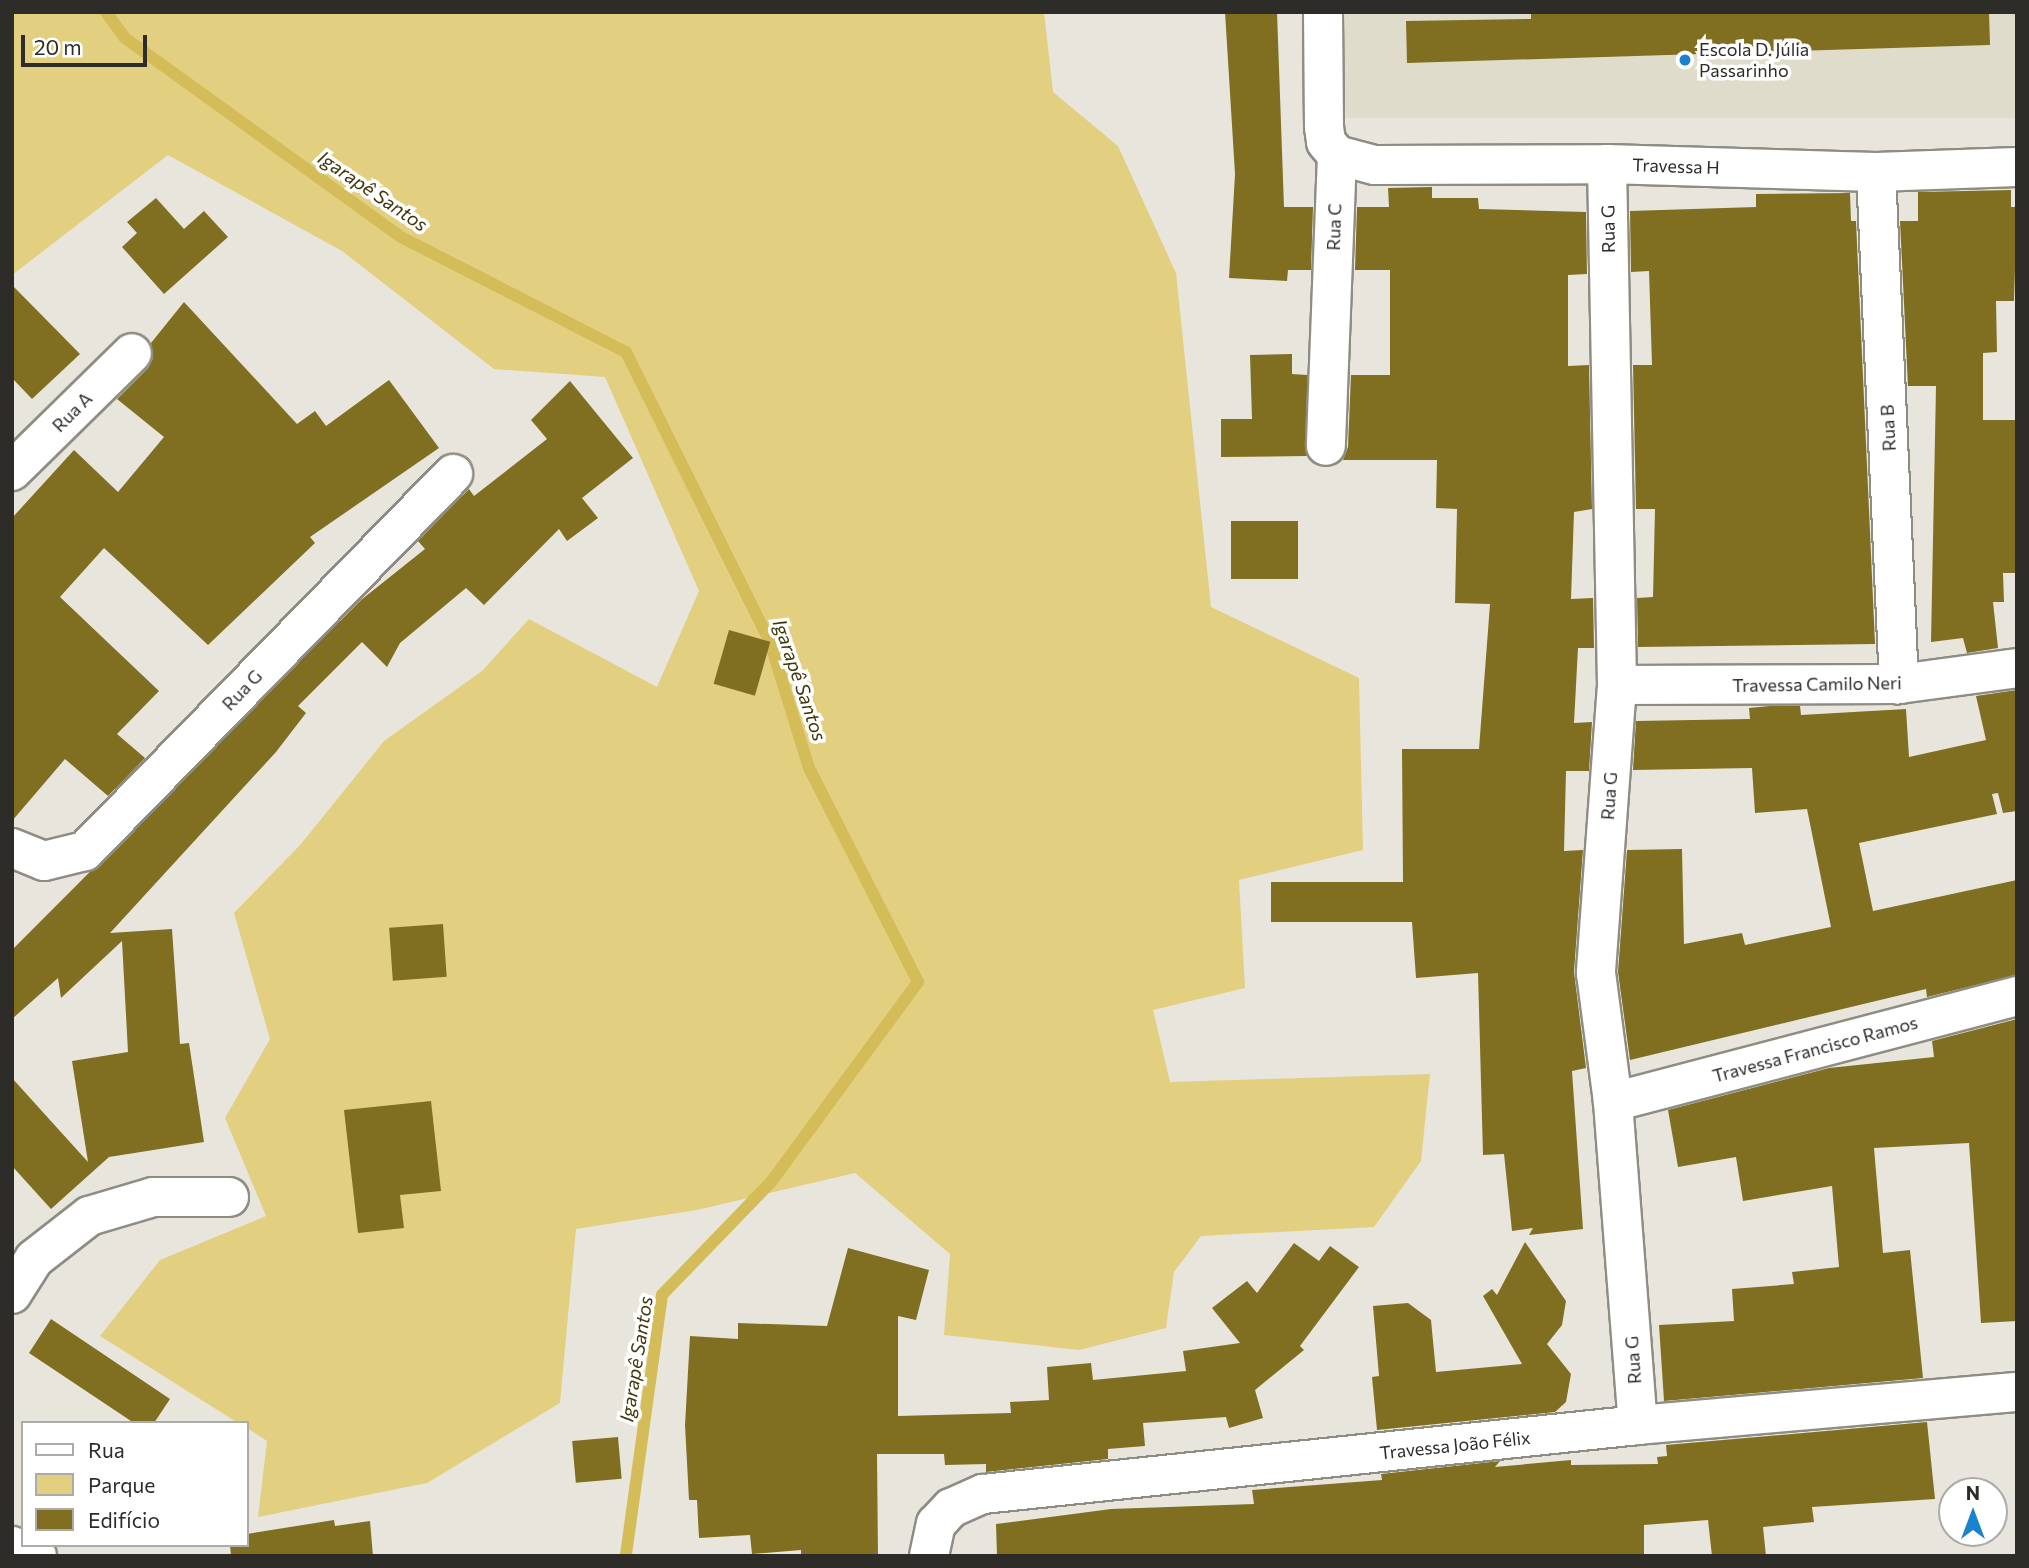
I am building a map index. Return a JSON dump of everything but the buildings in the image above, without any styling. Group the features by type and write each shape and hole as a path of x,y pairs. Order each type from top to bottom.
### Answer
{"street":[{"name":"Rua C","path":"1323,12 1324,127 1326,142 1337,155 1326,446"},
{"name":"Travessa H","path":"1337,155 1375,165 1607,164 1876,172 2017,167"},
{"name":"Rua G","path":"1607,164 1617,685 1596,973 1613,1102 1638,1425"},
{"name":"Rua B","path":"1876,172 1899,684"},
{"name":"Rua A","path":"12,471 132,353"},
{"name":"Rua G","path":"12,848 44,860 85,851 453,474"},
{"name":"Travessa Camilo Neri","path":"1617,685 1899,684 2017,668"},
{"name":"Travessa Francisco Ramos","path":"1613,1102 2017,996"},
{"path":"12,1294 34,1259 89,1216 153,1197 229,1197"},
{"name":"Travessa João Félix","path":"929,1556 936,1524 951,1508 983,1494 1638,1425 2017,1392"},
{"path":"12,1546 37,1556"}],"shaded area":[{"name":"Escola D. Júlia Passarinho","path":"1345,12 2017,12 2017,118 1345,118"}],"green space":[{"path":"12,12 1044,12 1053,92 1118,146 1176,273 1211,607 1359,678 1363,850 1239,880 1245,988 1153,1010 1170,1082 1430,1074 1421,1161 1374,1227 1201,1236 1174,1272 1166,1328 1079,1350 944,1335 950,1254 855,1173 697,1210 576,1229 560,1403 427,1483 258,1517 267,1441 248,1429 248,1421 235,1421 100,1336 160,1260 266,1216 225,1118 270,1039 234,913 301,844 384,741 482,671 529,619 657,687 699,591 605,377 494,369 342,251 168,155 12,275"}],"waterway":[{"name":"Igarapê Santos","path":"106,12 125,38 401,237 626,352 770,642 809,768 918,982 771,1182 662,1295 626,1556"}],"place":[{"name":"Escola D. Júlia Passarinho","path":"1685,60"}]}
